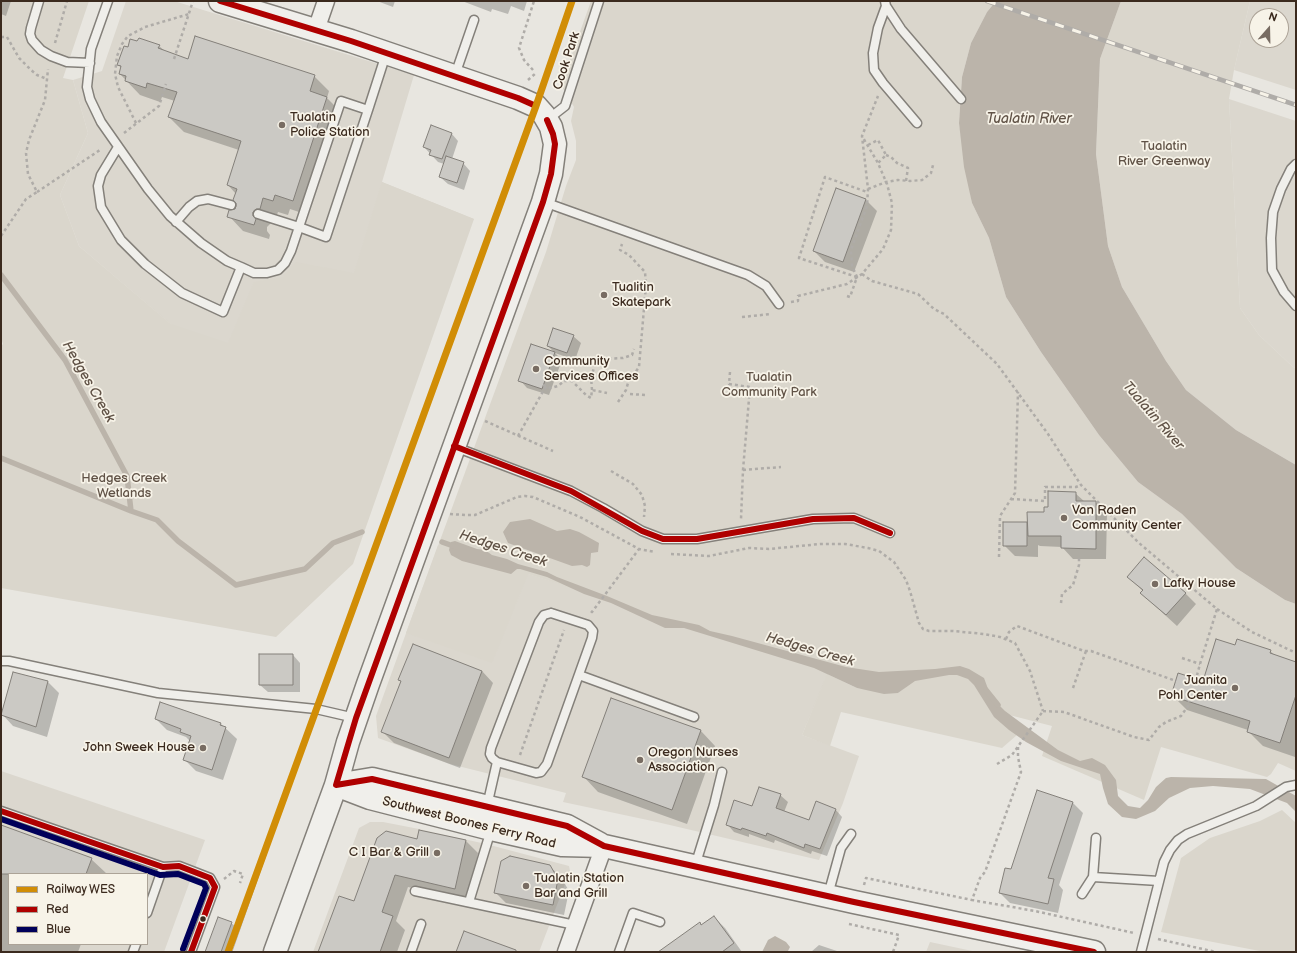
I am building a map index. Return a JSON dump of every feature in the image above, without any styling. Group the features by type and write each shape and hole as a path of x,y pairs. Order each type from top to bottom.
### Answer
{"main road":[{"path":"220,1 387,53 518,98 536,106 547,120 553,134 554,144 551,174 543,202 356,718 336,785 275,952"},
{"name":"Southwest Boones Ferry Road","path":"336,785 372,779 567,826 604,846"},
{"name":"Southwest Boones Ferry Road","path":"336,785 370,798 562,846 604,846 828,896 1045,947 1094,952"}],"street":[{"path":"316,30 326,1"},
{"path":"566,952 604,846"}],"lane":[{"path":"39,1 30,34 32,40 41,50 51,56 68,62 90,63"},
{"path":"108,1 91,49 88,87 90,99 101,122 148,189 176,222 201,243 227,260 254,273 267,273 278,270 285,263 291,251 341,101 368,110"},
{"name":"Cook Park","path":"547,120 565,106 599,1"},
{"path":"885,3 873,53 874,70 883,83 917,123"},
{"path":"885,3 901,29 961,99"},
{"path":"454,76 474,20"},
{"path":"258,214 326,237 387,53"},
{"path":"118,147 101,175 98,186 101,208 122,240 145,264 182,293 223,312 241,267"},
{"path":"1296,164 1291,169 1277,200 1273,212 1271,238 1272,270 1284,292 1296,306"},
{"path":"176,222 189,207 198,201 208,200 231,205"},
{"path":"543,202 748,275 766,286 778,304"},
{"path":"454,446 571,491 642,531 663,539 697,539 813,519 854,518 890,533"},
{"path":"551,613 568,618 588,626 593,631 592,638 578,675 545,768 542,772 536,773 497,762 492,758 490,754 491,748 539,622 544,615 551,613"},
{"path":"1,661 9,661 158,693 316,709 356,718"},
{"path":"578,675 694,717"},
{"path":"487,806 497,762"},
{"path":"695,866 714,805 722,772"},
{"path":"1141,952 1164,862 1170,850 1178,840 1187,834 1256,806 1286,787 1296,785"},
{"path":"1,811 163,867 179,866 210,878 215,887 191,952"},
{"path":"470,902 491,829"},
{"path":"828,896 841,848 851,834"},
{"path":"1082,894 1093,877 1096,838"},
{"path":"148,910 163,867"},
{"path":"1093,877 1159,881"},
{"path":"415,890 575,925"},
{"path":"619,952 633,913 660,922"},
{"path":"411,952 421,924"}],"path":[{"path":"1,236 26,199 38,192 28,174 26,153 29,140 46,100 47,79 51,56 67,1"},
{"path":"174,59 193,1"},
{"path":"533,70 524,60 519,48 534,1"},
{"path":"136,123 118,87 115,74 117,56 122,44 128,36 145,27 189,14"},
{"path":"1,37 7,37 19,58 31,70 37,75 47,79"},
{"path":"847,296 850,297 857,278 852,266 851,250 866,206 868,191 862,136 883,83"},
{"path":"778,304 798,301 798,296 847,284 862,274 884,249 891,230 892,203 886,182 878,163 862,136"},
{"path":"868,145 878,140 886,156 891,157 897,163 908,168 906,181"},
{"path":"878,163 886,156"},
{"path":"857,278 799,258 825,177 868,191 886,182 898,180 922,180 931,173 933,165"},
{"path":"618,402 626,390 628,383 639,368 646,285 645,272 630,255 620,250"},
{"path":"862,274 872,281 918,294 934,309 944,314 997,364 1048,434 1081,484 1139,543 1218,609 1252,632 1296,653"},
{"path":"742,317 773,314"},
{"path":"518,436 545,386 551,388 558,386 564,381 572,380 586,395 591,398 592,377 596,362 602,359 623,358 632,355 634,349"},
{"path":"730,372 728,384 750,387 743,470 741,531"},
{"path":"592,390 607,392"},
{"path":"999,557 1000,516 1015,493 1018,392"},
{"path":"630,394 645,395"},
{"path":"484,421 553,451"},
{"path":"743,470 781,467"},
{"path":"612,471 633,484 642,495 645,506 644,518"},
{"path":"1011,499 1045,501 1045,487 1076,487 1081,484"},
{"path":"432,508 449,514 465,516 475,515 518,497 533,497 580,517 639,549 657,552"},
{"path":"670,554 709,556 749,548 769,549 820,544 845,544 879,551 887,556 900,570 910,591 919,623 923,629 929,631 966,632 1006,639 1015,643 1030,671 1043,711"},
{"path":"520,755 573,606 592,612 639,549"},
{"path":"1061,603 1062,594 1073,585 1079,566 1079,557"},
{"path":"1196,679 1218,609"},
{"path":"1006,639 1009,632 1018,626 1086,651 1090,651 1176,681"},
{"path":"1073,688 1086,651"},
{"path":"1182,658 1200,664"},
{"path":"1043,711 1064,712 1149,740 1159,727 1166,722 1181,716 1189,702"},
{"path":"997,764 1012,755 1043,711"},
{"path":"972,900 980,878 985,872 1021,772 1018,747"},
{"path":"215,887 234,871 243,874 240,883"},
{"path":"854,902 861,896 866,878 972,900 1035,911 1216,952"},
{"path":"848,923 899,935 893,952"}],"shaded area":[{"path":"126,1 174,1 414,75 382,182 474,219 283,420 79,246 60,195 88,133 73,80 102,71"},
{"path":"1250,1 1296,1 1296,90 1234,70"},
{"path":"1229,99 1296,121 1296,368 1293,367 1259,335 1240,308"},
{"path":"438,545 607,599 831,667 802,735 859,756 843,803 819,860 657,822 563,802 566,793 450,764 378,738 376,716"},
{"path":"1,771 205,840 164,952 1,952"},
{"path":"370,822 383,822 419,829 486,844 569,866 570,871 539,952 313,952 359,828"},
{"path":"930,942 977,952 926,952"}],"green space":[{"name":"Hedges Creek Wetlands","path":"1,1 89,1 63,78 73,80 88,133 60,195 79,246 171,324 228,343 254,282 283,277 296,262 354,273 382,182 474,219 353,564 276,637 1,588 1,346 3,344 1,338"},
{"name":"Tualatin Community Park","path":"591,1 996,1 987,12 971,43 962,77 959,123 972,203 989,238 1006,297 1041,352 1099,435 1138,482 1182,514 1236,568 1285,600 1296,604 1296,771 1278,763 1271,774 1267,777 1161,747 1144,800 1042,756 1052,726 990,710 995,717 1017,735 1002,748 841,712 830,746 802,735 827,674 857,688 898,693 906,687 746,645 528,574 492,663 406,633 546,252 566,186 576,160 576,141 571,121 574,107 561,85","holes":["462,561 516,570 515,572 500,570"]},
{"name":"Tualatin River Greenway","path":"1121,1 1250,1 1229,99 1240,308 1259,335 1293,367 1296,368 1296,465 1236,430 1186,390 1166,361 1122,287 1108,246 1096,154 1100,59"},
{"path":"1282,810 1296,823 1296,952 1265,952 1161,932 1181,858 1210,838 1260,821"}],"water":[{"name":"Tualatin River","path":"996,1 1121,1 1100,59 1096,154 1108,246 1122,287 1166,361 1186,390 1236,430 1296,465 1296,604 1285,600 1236,568 1182,514 1138,482 1099,435 1041,352 1006,297 989,238 972,203 964,167 959,123 962,77 971,43 987,12"},
{"path":"530,519 557,531 570,529 579,532 599,543 598,552 591,553 590,565 587,567 582,565 572,566 508,543 503,532 510,522"},
{"path":"455,541 477,549 485,550 492,555 518,564 547,572 652,615 699,625 710,631 846,667 879,672 960,666 969,669 984,678 991,697 1005,711 1058,750 1080,761 1092,758 1105,765 1116,780 1118,796 1128,806 1140,808 1148,800 1156,787 1166,778 1171,777 1266,779 1296,796 1296,812 1287,803 1250,789 1213,786 1190,788 1169,798 1155,811 1136,819 1122,817 1108,804 1100,774 1061,761 1026,742 1009,730 994,717 974,685 968,679 957,675 949,675 915,681 898,693 884,694 857,688 814,668 684,628 665,628 611,603 584,594 547,577 520,569 517,569 511,574 462,561 451,555 449,550 451,542"},
{"path":"775,936 786,942 790,947 788,951 762,952 768,940"}],"building":[{"name":"Tualatin Police Station","path":"195,36 315,75 310,91 327,97 293,201 275,195 273,201 263,198 260,209 256,209 253,212 253,216 256,219 254,225 227,217 229,210 235,209 236,206 236,203 233,200 237,189 227,185 241,141 168,117 177,92 147,83 146,88 125,81 126,76 119,74 121,66 117,65 124,46 128,47 130,39 137,41 139,38 160,45 158,48 188,59"},
{"path":"431,125 452,133 442,159 429,155 431,150 423,147"},
{"path":"446,156 464,162 457,183 439,177"},
{"path":"836,188 866,199 843,262 813,251"},
{"path":"553,328 574,335 567,353 547,346"},
{"name":"Community Services Offices","path":"531,344 555,352 542,389 518,381"},
{"name":"Van Raden Community Center","path":"1048,491 1076,492 1076,501 1096,501 1096,549 1061,548 1061,536 1028,536 1027,512 1044,512 1044,507 1048,507"},
{"path":"1003,522 1027,522 1027,546 1003,546"},
{"name":"Lafky House","path":"1144,557 1186,593 1166,615 1140,593 1143,590 1127,577"},
{"name":"Juanita Pohl Center","path":"1216,639 1235,645 1237,639 1271,650 1270,653 1296,662 1296,695 1280,743 1247,732 1250,721 1171,696 1178,673 1203,681"},
{"path":"413,644 482,671 449,758 381,732 401,681 398,680"},
{"path":"259,654 293,654 293,685 259,685"},
{"path":"13,672 48,681 36,727 1,715"},
{"path":"611,698 701,730 672,810 582,777"},
{"name":"John Sweek House","path":"160,702 221,723 220,725 226,727 212,770 183,760 191,736 180,732 181,729 155,719"},
{"path":"759,787 781,794 776,808 809,820 816,801 836,809 820,849 805,844 804,848 767,833 766,836 742,828 741,830 726,825 734,800 752,806"},
{"path":"1037,790 1073,802 1048,878 1054,879 1048,904 999,893 1005,868 1011,869"},
{"path":"1,825 92,858 86,873 1,874"},
{"path":"419,830 466,840 455,889 395,875 382,912 393,916 380,952 318,952 339,896 354,901 377,838 386,831 417,839"},
{"name":"Tualatin Station Bar and Grill","path":"510,856 550,865 558,879 553,905 494,893 501,861"},
{"path":"714,916 734,943 722,952 658,952 700,922 701,925"},
{"path":"218,917 232,922 221,952 205,952"},
{"path":"464,931 516,950 516,952 456,952"}],"waterway":[{"name":"Hedges Creek","path":"1,275 65,360 127,476 131,511"},
{"name":"Hedges Creek","path":"1,458 131,511 157,520 178,541 236,585 305,569 333,543 362,532"},
{"name":"Hedges Creek","path":"442,542 456,547"},
{"name":"Hedges Creek","path":"986,690 998,705"}],"railway":[{"path":"987,1 1296,105"},
{"path":"230,952 303,744"}],"rail line":[{"name":"WES","path":"228,952 536,106 572,1"}],"transit line":[{"name":"Red","path":"220,1 351,41 518,98 536,106"},
{"name":"Red","path":"547,120 553,134 555,144 551,174 543,202 356,718 336,785 372,779 567,826 604,846 854,902 1094,952"},
{"name":"Red","path":"454,446 571,491 642,531 663,539 697,539 813,519 854,518 890,533"},
{"name":"Red","path":"1,811 163,867 179,866 210,878 215,887 191,952"},
{"name":"Blue","path":"1,819 160,875 178,874 204,884 206,888 183,949"}],"place":[{"name":"Tualatin Police Station","path":"282,125"},
{"name":"Tualitin Skatepark","path":"604,295"},
{"name":"Community Services Offices","path":"536,369"},
{"name":"Van Raden Community Center","path":"1064,518"},
{"name":"Lafky House","path":"1155,584"},
{"name":"Juanita Pohl Center","path":"1235,688"},
{"name":"John Sweek House","path":"203,748"},
{"name":"Oregon Nurses Association","path":"640,760"},
{"name":"C I Bar & Grill","path":"437,853"},
{"name":"Tualatin Station Bar and Grill","path":"526,886"}]}
